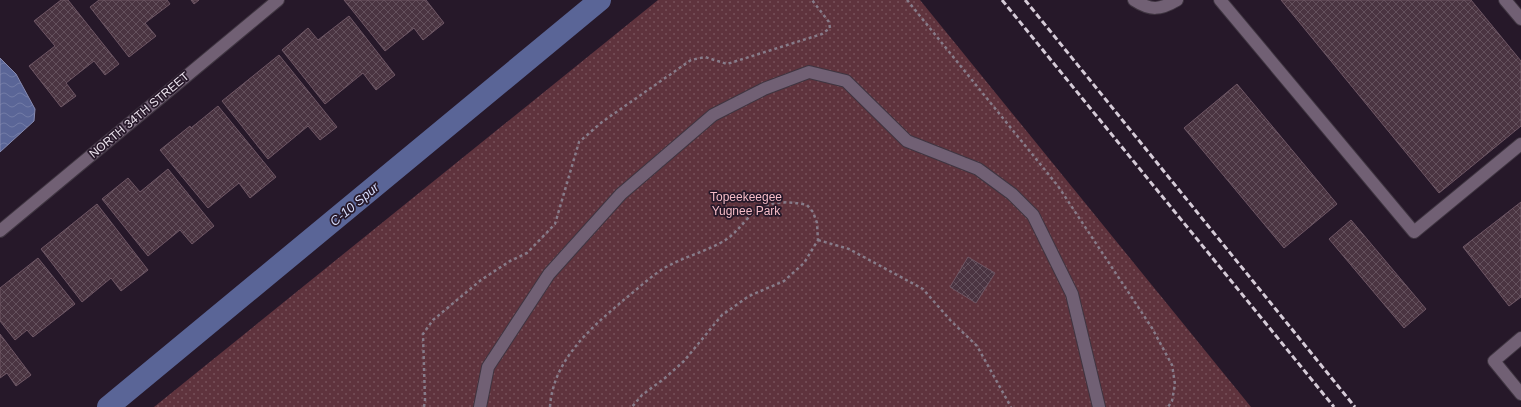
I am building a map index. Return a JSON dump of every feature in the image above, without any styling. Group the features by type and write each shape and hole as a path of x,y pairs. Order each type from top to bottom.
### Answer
{"street":[{"name":"NORTH 34TH STREET","path":"0,231 278,0"},
{"path":"1134,0 1146,8 1165,7 1177,0"},
{"path":"1220,0 1414,232 1521,144"},
{"path":"1505,0 1521,19"},
{"path":"480,407 488,366 549,274 621,194 713,115 764,89 809,72 846,81 907,141 978,169 1012,194 1033,215 1072,294 1099,407"},
{"path":"1521,338 1494,361 1521,394"}],"path":[{"path":"424,407 423,334 433,320 481,280 510,261 527,253 555,224 579,142 602,122 691,60 706,57 727,64 822,34 830,28 829,22 812,0"},
{"path":"908,0 1058,186 1152,328 1172,365 1175,384 1172,401 1168,407"},
{"path":"550,407 555,383 571,351 592,326 647,280 666,267 714,247 733,236 750,217 764,206 778,202 807,205 813,212 817,223 818,240 804,263 784,281 749,296 722,314 684,361 642,394 632,407"},
{"path":"818,240 849,249 923,289 951,321 977,346 1011,407"}],"green space":[{"name":"Topeekeegee Yugnee Park","path":"658,0 920,0 1251,407 154,407"}],"water":[{"path":"0,58 16,74 35,109 34,121 0,152"}],"building":[{"path":"61,0 68,0 119,64 105,75 94,61 66,83 76,96 61,107 29,66 55,46 34,21"},
{"path":"99,0 167,0 170,4 145,23 156,36 129,57 90,7"},
{"path":"191,0 199,0 194,4"},
{"path":"344,0 426,0 444,23 423,40 414,28 385,51"},
{"path":"1281,0 1471,0 1521,61 1521,126 1439,193"},
{"path":"349,16 395,75 376,90 363,73 325,104 282,50 308,28 318,40"},
{"path":"279,55 337,127 320,140 308,126 268,159 222,101"},
{"path":"1237,84 1337,204 1284,248 1184,128"},
{"path":"218,106 276,177 250,198 239,183 208,208 160,150 190,126 191,128"},
{"path":"168,169 214,226 192,244 180,230 148,256 102,199 128,178 140,192"},
{"path":"1521,202 1521,297 1509,306 1463,247"},
{"path":"97,204 148,270 121,291 111,278 82,302 41,249"},
{"path":"1351,220 1426,309 1404,328 1329,239"},
{"path":"968,257 995,273 976,303 950,287"},
{"path":"38,258 75,304 33,337 27,330 15,340 0,321 0,288"},
{"path":"0,334 31,375 16,386 7,373 0,378"}],"waterway":[{"name":"C-10 Spur","path":"108,407 600,0"}],"railway":[{"path":"1002,0 1334,407"},
{"path":"1025,0 1355,407"}]}
